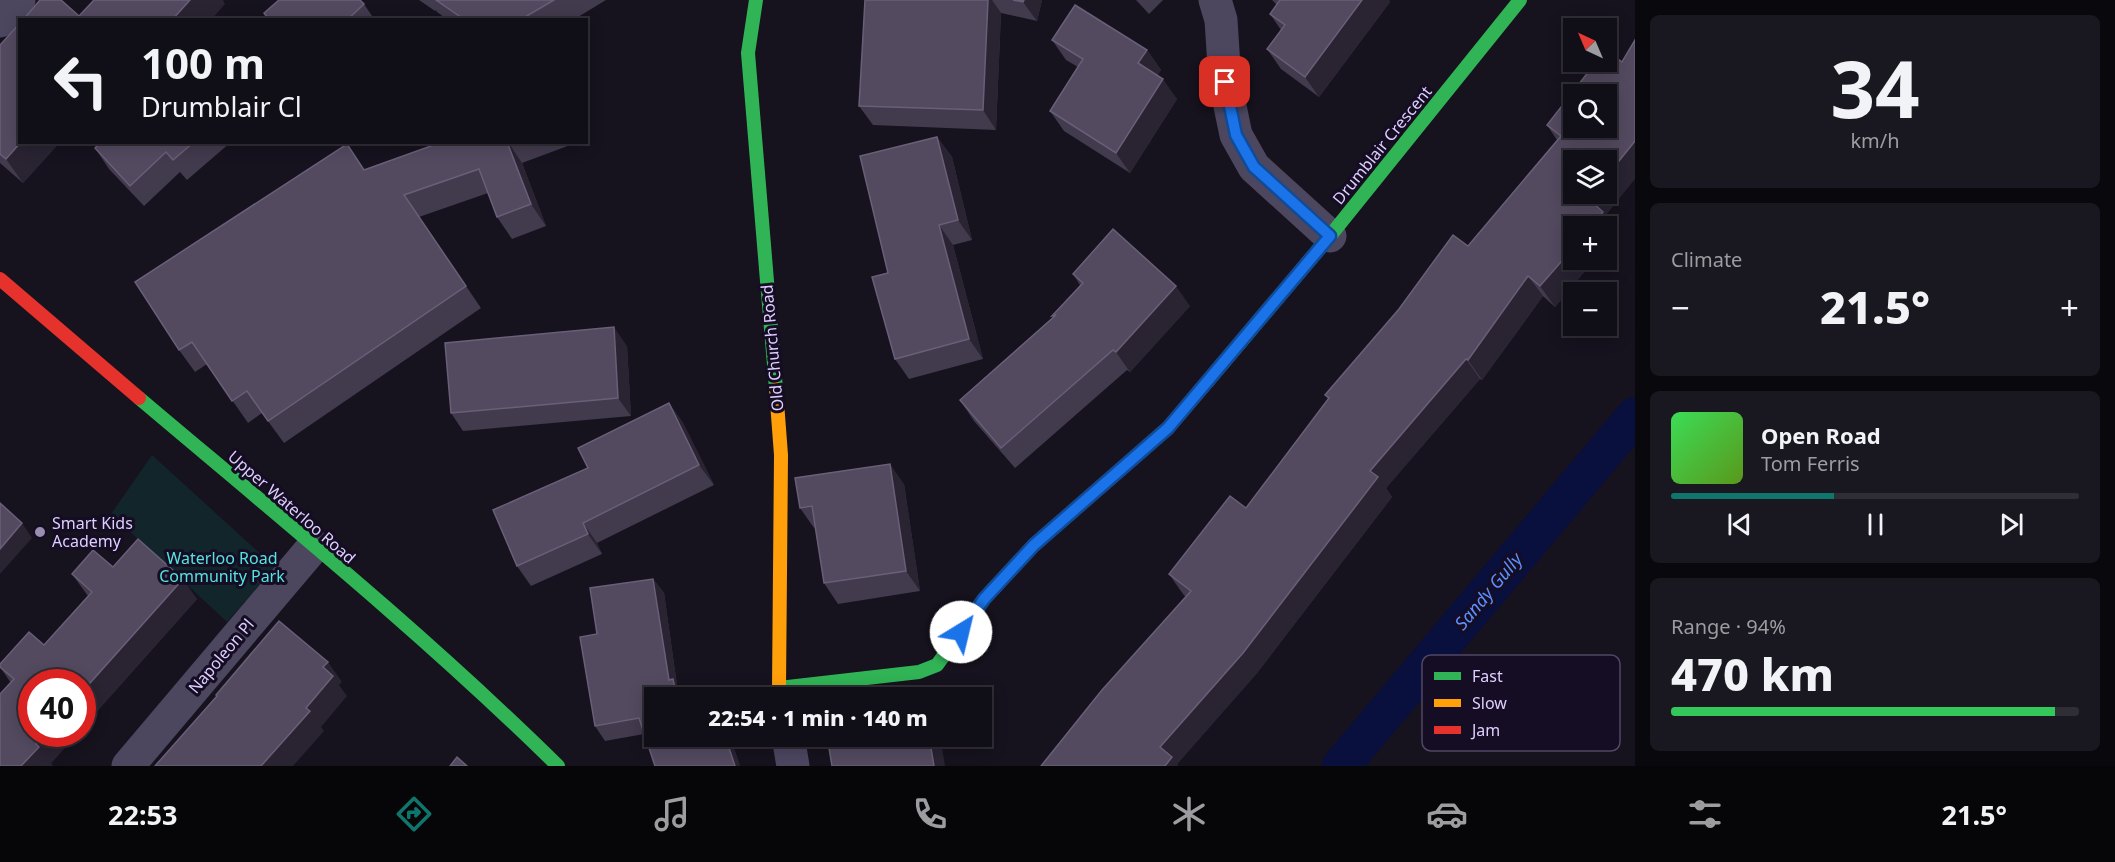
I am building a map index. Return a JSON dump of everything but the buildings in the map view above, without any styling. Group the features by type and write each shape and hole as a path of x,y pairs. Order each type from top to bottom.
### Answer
{"street":[{"path":"0,21 20,0"},
{"name":"Old Church Road","path":"756,0 747,54 781,455 780,687"},
{"path":"1215,0 1221,20 1225,82 1236,135 1254,167 1330,236"},
{"name":"Drumblair Crescent","path":"820,687 919,672 937,665 984,599 1034,545 1168,428 1330,236 1520,0"},
{"name":"Upper Waterloo Road","path":"1,283 314,546 500,708 558,766"},
{"name":"Napoleon Pl","path":"128,766 314,546"},
{"path":"790,747 793,766"}],"green space":[{"name":"Waterloo Road Community Park","path":"152,455 275,567 227,622 111,514"}],"waterway":[{"name":"Sandy Gully","path":"1434,655 1635,416"},
{"name":"Sandy Gully","path":"1341,766 1422,670"}],"traffic: fast":[{"path":"756,0 748,53 776,389"},
{"path":"1208,381 1330,236 1520,0"},
{"path":"139,398 405,624 558,766"},
{"path":"788,687 919,672 937,665 984,599 1034,545 1072,512"}],"traffic: slow":[{"path":"776,389 781,455 779,687"}],"traffic: jam":[{"path":"0,279 139,398"},
{"path":"1072,512 1168,428 1208,381"}],"place":[{"name":"Smart Kids Academy","path":"40,532"}],"route":[{"path":"961,632 984,599 1034,545 1168,428 1330,236 1254,167 1236,135 1225,82"}]}
